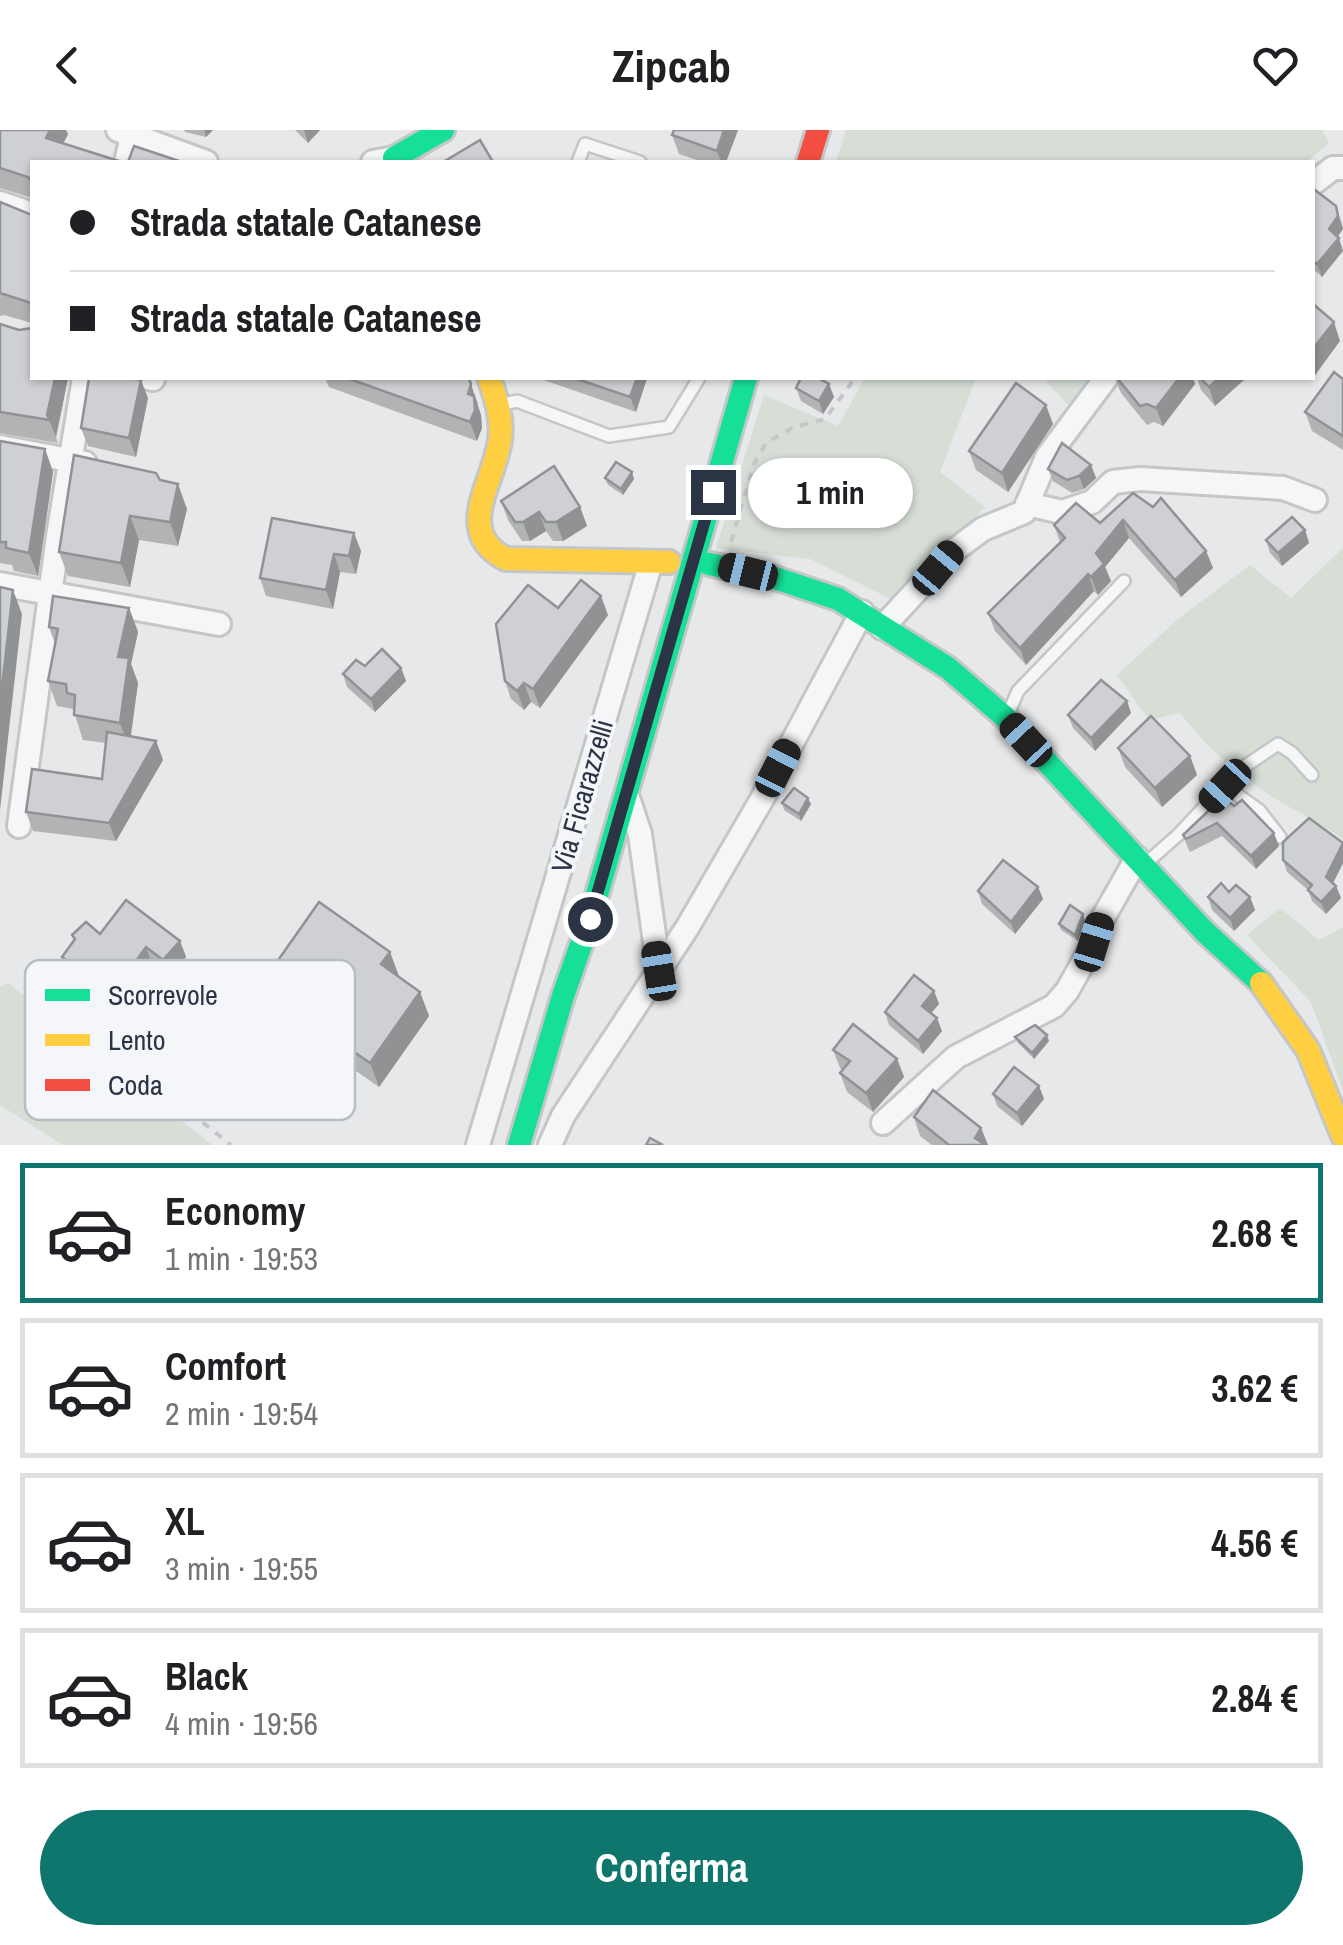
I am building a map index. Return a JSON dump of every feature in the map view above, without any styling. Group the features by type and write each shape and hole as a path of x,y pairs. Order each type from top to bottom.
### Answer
{"street":[{"path":"387,160 443,130"},
{"path":"809,160 818,130"},
{"path":"126,160 125,133 171,139 203,160"},
{"path":"1315,182 1333,168 1343,168"},
{"path":"0,202 30,213"},
{"path":"19,826 84,380"},
{"path":"519,1145 590,919 745,380"},
{"path":"882,628 952,552 983,530 1024,512 1047,456 1104,380"},
{"name":"Via Ficarazzelli","path":"478,1145 660,562 506,560 490,551 480,538 478,526 498,458 488,386"},
{"path":"0,447 102,466"},
{"path":"1027,504 1062,512 1092,502 1113,482 1140,479 1283,488 1314,500"},
{"path":"716,565 790,583 862,612 948,668 1006,718 1205,932 1263,984 1308,1050 1343,1136"},
{"path":"0,584 219,624"},
{"path":"550,1145 563,1116 659,971 762,799 862,612"},
{"path":"626,794 640,834 659,971"},
{"path":"883,1124 956,1057 1054,1006 1068,991 1100,923 1141,861"},
{"path":"503,1065 539,1075"}],"lane":[{"path":"579,160 585,144 634,160"},
{"path":"488,386 609,436 668,427 698,380"},
{"path":"1006,718 1018,691 1124,581"},
{"path":"1141,861 1178,836 1238,772 1278,744 1312,775"},
{"path":"1225,786 1259,810 1280,837"}],"path":[{"path":"716,565 746,498 754,464 766,443 792,428 825,419 854,380"},
{"path":"200,1120 231,1145"}],"shaded area":[{"path":"846,130 1322,130 1329,143 1309,160 837,160"},
{"path":"864,380 975,380 940,472 985,507 893,600 810,559 716,548 764,395 838,426"},
{"path":"1045,380 1087,380 1068,405"},
{"path":"1343,548 1343,840 1243,776 1180,713 1149,720 1117,675 1179,618 1250,565 1291,598"},
{"path":"1280,908 1319,940 1343,927 1343,1091 1311,1002 1247,935"},
{"path":"8,983 25,996 25,1120 181,1120 212,1145 63,1145 0,1105 0,987"}],"building":[{"path":"0,130 50,130 46,138 116,160 30,160 30,179 0,168"},
{"path":"674,130 724,130 717,151 672,135"},
{"path":"480,140 492,160 447,160"},
{"path":"134,146 176,160 129,160"},
{"path":"1315,190 1336,206 1338,216 1329,229 1339,238 1317,264"},
{"path":"0,202 30,214 30,304 0,293"},
{"path":"1315,306 1334,322 1315,346"},
{"path":"0,324 19,330 30,328 30,380 55,380 47,415 50,420 0,412"},
{"path":"1334,372 1343,379 1343,436 1305,412"},
{"path":"89,380 141,380 129,438 81,428"},
{"path":"353,380 470,380 468,394 474,396 475,410 470,422"},
{"path":"580,380 636,380 630,397"},
{"path":"800,380 829,384 819,401 796,388"},
{"path":"1119,380 1177,380 1156,408 1140,406"},
{"path":"1016,383 1046,405 1002,473 969,451"},
{"path":"0,441 45,449 29,553 6,548 6,542 0,542"},
{"path":"1062,443 1091,465 1067,480 1048,469"},
{"path":"74,455 156,473 160,480 178,484 170,522 130,516 121,563 59,552"},
{"path":"616,462 632,472 621,489 605,478"},
{"path":"554,466 580,507 556,522 546,522 539,512 523,522 515,522 501,501"},
{"path":"1133,493 1153,507 1161,498 1206,551 1175,580 1123,520 1096,553 1104,564 1091,577 1088,574 1020,648 988,613 1065,538 1054,525 1076,503 1100,523"},
{"path":"1292,517 1305,530 1278,553 1266,540"},
{"path":"272,518 354,533 349,556 334,554 326,590 260,578"},
{"path":"581,580 601,596 533,689 524,683 517,691 505,681 496,624 528,585 558,608"},
{"path":"0,587 13,590 0,705"},
{"path":"53,596 129,608 118,657 129,658 120,723 74,715 75,695 67,693 66,684 48,681 58,629 49,627"},
{"path":"382,649 401,668 371,699 343,674 356,660 365,666"},
{"path":"1101,680 1127,701 1091,738 1068,715"},
{"path":"1151,716 1190,756 1155,788 1118,748"},
{"path":"107,732 156,741 109,823 26,812 32,769 102,779"},
{"path":"794,788 808,798 799,814 782,803"},
{"path":"1223,797 1234,806 1242,800 1274,833 1251,856 1217,823 1186,839 1183,835"},
{"path":"1309,818 1343,843 1326,877 1336,886 1321,902 1308,890 1312,885 1283,860 1283,842"},
{"path":"1003,860 1038,887 1011,922 978,891"},
{"path":"1221,883 1229,892 1236,885 1250,897 1230,918 1208,897"},
{"path":"126,900 180,941 163,960 146,947 137,960 62,957 75,939 72,935 86,922 100,934"},
{"path":"319,902 390,952 381,964 420,992 370,1063 355,1052 355,960 278,960"},
{"path":"1070,905 1083,914 1075,935 1059,924"},
{"path":"914,975 934,991 922,1006 937,1018 918,1041 885,1012"},
{"path":"853,1024 897,1059 866,1093 840,1073 850,1061 833,1050"},
{"path":"1035,1025 1047,1035 1032,1053 1015,1037"},
{"path":"1014,1067 1039,1086 1017,1113 993,1094"},
{"path":"933,1090 981,1128 975,1138 983,1145 949,1145 914,1117"}],"traffic: fast":[{"path":"394,158 443,130"},
{"path":"519,1145 590,919 745,380"},
{"path":"709,564 775,578 838,599 948,668 1006,718 1205,932 1261,983"}],"traffic: slow":[{"path":"490,380 501,432 479,521 490,548 506,559 669,562"},
{"path":"1261,983 1308,1050 1343,1136"}],"traffic: jam":[{"path":"809,160 818,130"}],"route":[{"path":"590,919 713,492"}]}
